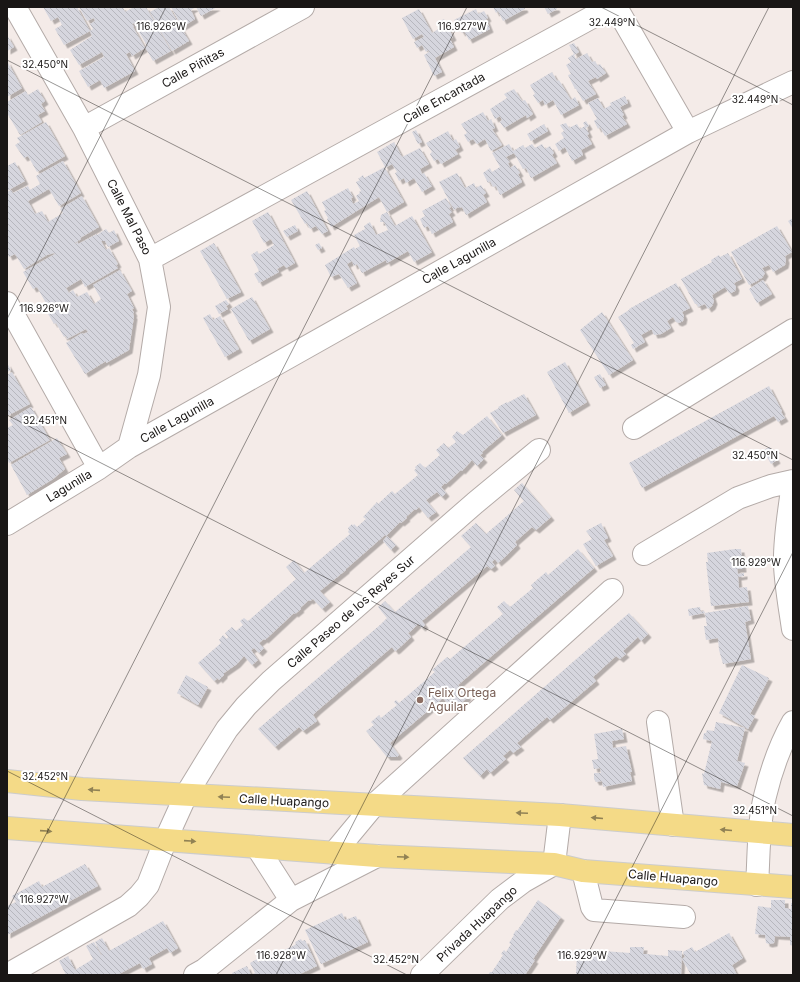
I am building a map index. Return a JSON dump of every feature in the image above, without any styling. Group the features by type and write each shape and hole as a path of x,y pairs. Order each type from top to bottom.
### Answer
{"main road":[{"name":"Calle Huapango","path":"8,784 373,806 560,815 793,835"},
{"name":"Calle Huapango","path":"7,828 377,856 554,864 583,871 793,887"}],"street":[{"name":"Calle Mal Paso","path":"15,7 84,128 150,259 159,307 149,374 129,447"},
{"name":"Calle Piñitas","path":"84,128 303,7"},
{"name":"Calle Encantada","path":"150,259 607,9 614,10 620,14 688,132"},
{"name":"Calle Lagunilla","path":"129,447 688,132 793,82"},
{"path":"7,304 99,468"},
{"path":"634,428 793,330"},
{"name":"Lagunilla","path":"7,524 99,468 129,447"},
{"name":"Calle Paseo de los Reyes Sur","path":"7,975 128,906 148,885 186,795 227,730 246,706 271,681 475,503 539,450"},
{"path":"644,554 738,498 771,486 793,481 785,564 793,629"},
{"path":"334,852 373,806 612,590"},
{"path":"658,722 673,825"},
{"path":"757,884 760,832 765,797 776,759 793,722"},
{"path":"554,864 560,815"},
{"path":"257,847 291,900"},
{"path":"195,975 204,970 291,900 377,856"},
{"name":"Privada Huapango","path":"422,975 500,899 524,881 554,864"},
{"path":"583,871 594,910 684,917"}],"building":[{"path":"43,7 77,7 90,31 64,45 55,29 62,25 58,17 51,21"},
{"path":"79,7 123,7 125,12 134,7 146,7 171,51 153,61 145,47 147,46 134,23 132,24 134,26 133,27 145,48 132,56 130,52 126,54 135,71 104,88 100,80 88,87 79,71 104,57 102,52 79,65 70,50 92,36 90,31 93,29 90,24 95,21 94,18 87,21"},
{"path":"156,7 169,7 189,41 172,51 150,12 157,8"},
{"path":"171,7 196,7 191,10 195,19 182,27"},
{"path":"196,7 217,7 201,16"},
{"path":"493,7 524,7 525,9 503,21 498,11 496,13"},
{"path":"544,7 556,7 557,9 548,14"},
{"path":"419,9 432,33 440,28 436,23 444,19 453,37 450,39 454,47 435,58 442,72 434,76 424,55 429,52 428,50 426,52 422,45 417,48 414,42 424,37 422,34 413,39 402,18"},
{"path":"476,9 478,14 484,11 488,18 486,19 490,29 469,40 464,31 462,33 454,20"},
{"path":"7,35 14,47 7,51"},
{"path":"574,43 579,52 574,55 576,59 587,53 592,62 595,61 598,66 600,64 606,73 597,79 596,77 588,81 596,94 583,101 568,75 571,74 566,65 571,62 568,58 574,54 569,45"},
{"path":"7,61 22,88 7,97"},
{"path":"552,72 557,81 559,80 571,100 575,97 579,105 561,115 553,100 545,105 543,100 538,103 533,95 535,94 530,85"},
{"path":"38,89 45,101 41,104 45,111 38,115 42,122 20,135 7,113 7,102 26,91 28,95"},
{"path":"514,89 522,101 525,100 533,114 527,118 526,115 504,128 500,122 502,120 500,116 495,119 490,109 507,98 504,94"},
{"path":"625,96 628,103 620,107 624,115 622,116 627,124 605,136 600,127 598,129 594,121 597,119 588,103 598,98 604,109 611,105 610,103"},
{"path":"483,112 488,121 491,119 495,128 492,129 502,145 491,151 485,139 477,144 473,139 468,142 464,135 467,133 461,124"},
{"path":"586,121 589,126 586,128 589,134 587,135 592,144 581,150 583,155 572,161 565,147 559,151 555,144 564,138 561,133 564,131 560,125 566,123 569,128 577,124 580,129 585,126 583,123"},
{"path":"46,122 65,156 37,172 28,156 24,158 15,145 20,142 17,138"},
{"path":"544,124 548,131 531,141 527,134"},
{"path":"416,130 422,142 418,144 412,132"},
{"path":"448,131 453,141 456,139 460,147 455,150 458,154 441,164 438,159 434,161 430,154 432,152 426,143"},
{"path":"394,142 402,157 420,148 429,164 420,169 422,174 424,173 432,186 422,192 414,178 406,183 404,178 399,181 395,173 397,172 392,164 385,168 404,202 387,212 379,197 331,227 322,202 348,188 353,197 351,198 353,204 359,201 356,196 361,191 356,182 360,180 358,179 363,175 364,178 385,167 377,152"},
{"path":"509,144 513,151 523,145 525,148 532,144 535,148 542,144 545,149 550,146 554,153 552,155 557,163 531,178 526,168 523,169 514,153 506,157 510,162 508,163 510,168 515,165 520,173 518,174 522,182 500,195 496,186 493,187 490,181 488,183 483,173 490,168 492,172 500,167 492,153"},
{"path":"63,161 81,193 59,206 49,189 28,201 35,214 42,211 48,222 63,213 60,209 82,196 99,227 80,238 81,239 75,244 97,235 106,229 109,233 114,230 119,241 108,247 105,241 101,241 106,250 109,248 118,264 116,265 118,268 85,287 81,279 66,288 69,293 73,290 77,297 87,292 94,304 101,299 93,285 120,270 132,291 127,294 134,308 132,309 134,316 129,350 106,363 106,361 85,374 66,343 82,333 88,332 86,329 67,339 66,336 64,337 44,307 47,305 37,287 33,289 23,272 55,254 47,255 24,269 15,254 9,257 7,253 7,192 11,190 13,193 28,186 30,190 40,184 36,176"},
{"path":"15,162 25,181 7,191 7,166"},
{"path":"457,173 465,188 474,183 476,188 481,185 486,193 483,195 487,202 466,215 462,207 458,207 454,210 439,182"},
{"path":"307,191 328,231 322,234 316,226 310,229 307,223 305,224 291,200"},
{"path":"446,198 451,207 449,208 452,212 449,214 453,222 432,234 428,226 424,228 420,219 425,216 422,211"},
{"path":"268,212 295,263 286,268 284,265 277,269 279,272 259,283 254,274 259,271 251,255 257,251 259,254 274,245 271,239 264,243 252,221"},
{"path":"387,212 395,226 412,216 432,252 414,262 408,251 387,263 386,260 362,273 357,264 354,266 352,261 347,264 357,283 348,288 339,274 331,277 325,265 354,247 355,249 360,246 354,235 365,229 364,226 370,222 376,235 388,230 384,222 380,222 381,215"},
{"path":"793,218 793,229 788,221"},
{"path":"295,225 298,231 287,237 283,231"},
{"path":"777,226 792,252 785,256 785,265 773,272 769,265 762,268 765,273 762,278 749,285 731,252"},
{"path":"214,243 241,292 227,299 200,251"},
{"path":"319,243 322,248 318,250 315,245"},
{"path":"728,253 742,279 734,283 736,287 735,291 729,293 725,287 712,295 714,301 712,306 708,309 705,304 698,307 681,279 712,262 711,260 719,255 720,257"},
{"path":"763,280 772,294 757,303 749,289"},
{"path":"676,283 690,308 682,312 684,316 683,321 679,323 676,322 673,317 667,321 671,328 661,334 654,335 652,330 650,330 641,335 645,342 633,349 631,345 634,343 618,317 629,309"},
{"path":"252,297 270,329 249,341 231,309"},
{"path":"226,300 229,304 226,306 228,309 219,314 215,306"},
{"path":"602,312 633,360 609,375 580,330"},
{"path":"210,314 213,320 220,316 239,349 225,357 203,318"},
{"path":"565,362 587,402 569,413 547,372"},
{"path":"7,363 11,370 7,372"},
{"path":"12,372 30,404 7,416 7,375"},
{"path":"600,374 606,385 600,388 594,377"},
{"path":"769,386 785,418 778,422 774,416 642,488 629,463"},
{"path":"524,394 536,415 503,433 490,413 499,408 498,407"},
{"path":"31,407 50,440 9,463 7,458 7,428 13,425 9,420"},
{"path":"487,416 502,435 482,452 483,453 480,455 484,459 477,466 472,460 462,471 461,470 441,487 446,493 442,497 437,492 426,500 436,512 428,518 419,507 416,510 415,509 406,517 407,518 401,523 400,522 386,536 385,535 320,591 330,602 322,609 313,599 310,601 309,600 300,608 301,609 295,614 294,613 265,640 264,639 259,643 264,648 259,653 254,648 251,650 258,660 252,665 244,656 237,664 224,673 219,680 218,678 214,681 198,663 221,643 219,640 223,635 227,639 228,637 225,633 232,627 236,631 243,625 240,621 244,618 248,621 296,579 286,567 294,560 304,573 350,534 348,532 348,528 352,524 353,526 354,524 357,527 366,519 363,517 377,502 378,504 392,491 395,494 418,475 414,470 416,469 415,467 420,463 425,468 440,455 436,450 444,443 448,448 456,442 452,437 457,431 463,435"},
{"path":"57,438 67,454 59,458 65,469 53,479 27,495 11,465"},
{"path":"770,447 777,460 771,464 763,450"},
{"path":"522,483 551,517 536,530 532,527 515,542 517,545 505,557 498,563 495,559 492,562 495,566 491,569 487,566 422,621 425,625 422,628 418,624 408,633 411,637 397,650 395,651 392,647 317,711 313,715 317,721 303,731 299,727 275,747 258,729 387,618 378,607 385,601 395,612 471,547 461,536 476,523 486,534 524,501 514,490"},
{"path":"601,523 608,538 604,540 613,556 596,566 583,544 592,539 586,531"},
{"path":"387,536 396,545 391,550 383,541"},
{"path":"578,549 594,568 458,685 468,697 453,710 443,698 390,743 399,755 397,757 387,757 366,731 374,725 371,722 379,715 381,718 397,705 394,702 396,700 399,703 435,672 432,670 447,657 450,659 503,614 497,607 504,601 510,607 533,588 531,585 546,572 548,575"},
{"path":"741,549 743,569 737,569 738,574 744,573 744,576 738,577 739,588 747,587 749,602 711,606 706,562 708,562 707,553"},
{"path":"748,606 751,620 745,622 751,659 723,664 719,650 718,638 706,640 704,626 707,626 705,613"},
{"path":"700,607 701,612 704,611 705,613 689,616 688,609"},
{"path":"629,613 648,634 641,641 638,637 623,651 626,654 620,659 616,656 593,677 596,681 550,720 547,717 517,743 521,747 513,753 510,750 503,756 506,759 490,773 487,769 480,776 463,758"},
{"path":"742,665 769,678 750,714 755,716 748,729 719,713"},
{"path":"186,675 208,687 198,705 177,693"},
{"path":"716,722 745,728 737,761 745,763 737,786 721,782 720,789 704,785 702,773 704,774 712,741 703,739 704,733 706,733 707,730 714,731"},
{"path":"622,729 624,739 612,741 613,748 626,746 632,772 630,772 632,781 603,787 602,781 596,782 594,779 594,773 601,773 600,768 594,769 592,760 598,759 594,734"},
{"path":"85,864 98,886 7,935 7,906 16,902 12,896 39,881 42,887"},
{"path":"538,900 561,917 533,959 535,960 525,975 488,975 492,972 503,955 501,954 504,950 506,952 511,944 509,943 516,930 517,931"},
{"path":"771,900 785,900 785,908 791,909 791,903 793,903 793,946 790,945 790,937 775,936 774,943 769,944 766,943 765,935 755,934 758,906 771,908"},
{"path":"342,913 345,920 356,916 368,942 321,964 305,930"},
{"path":"163,921 178,948 170,953 167,948 149,958 152,964 143,969 140,963 117,975 66,975 59,961 68,956 75,970 93,959 86,946 94,942 102,955 95,942 102,938 109,951"},
{"path":"729,933 743,958 732,965 737,975 691,975 682,959 685,957 683,952 692,947 695,952"},
{"path":"301,939 302,941 305,940 317,966 298,975 251,975 255,973 250,963 257,959 258,962 293,946 296,944 295,942"},
{"path":"630,947 644,947 643,954 668,956 668,950 682,951 681,975 576,975 577,949 630,953"},
{"path":"247,966 251,975 233,975 232,973"}],"place":[{"name":"Felix Ortega Aguilar","path":"420,700"}]}
